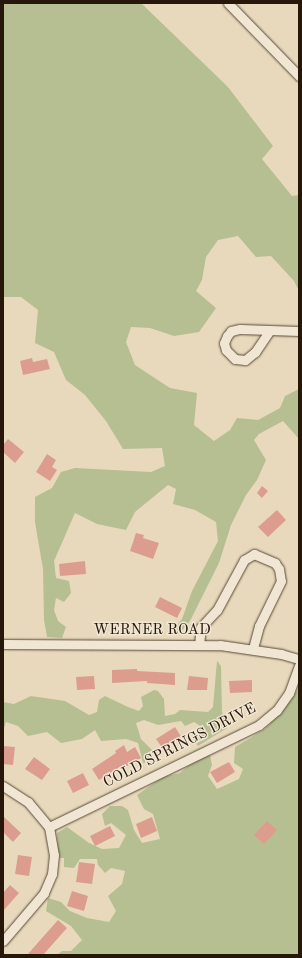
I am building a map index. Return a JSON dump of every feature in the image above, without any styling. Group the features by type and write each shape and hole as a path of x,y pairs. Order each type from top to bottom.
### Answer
{"street":[{"path":"228,3 299,76"},
{"path":"270,330 256,352 245,360 235,359 226,350 224,344 231,331 240,329 270,330 299,331"},
{"path":"199,645 201,627 217,610 244,560 254,554 275,563 279,569 281,581 259,626 253,649"},
{"name":"WERNER ROAD","path":"3,644 116,646 199,645 253,649 299,659"},
{"name":"COLD SPRINGS DRIVE","path":"49,826 259,724 277,710 289,693 299,666"},
{"path":"3,786 28,802 49,826 54,855 52,874 44,893 3,941"}],"green space":[{"path":"3,3 141,3 228,87 273,146 262,159 292,196 299,195 299,291 294,281 271,256 256,257 238,236 218,240 206,257 202,280 196,291 216,308 199,332 174,336 150,328 131,327 126,342 135,365 170,388 197,393 194,425 214,441 230,430 237,418 258,420 280,408 285,396 299,389 299,439 283,421 259,434 254,440 266,460 257,480 246,495 231,525 219,563 190,621 179,634 173,630 182,619 192,591 218,541 216,522 195,510 173,504 176,489 168,485 135,512 126,530 97,524 75,513 54,561 56,578 69,581 71,593 64,602 56,598 54,610 58,621 66,627 62,638 47,637 44,620 43,569 35,522 35,497 52,488 61,472 75,468 151,472 165,466 162,448 123,449 106,421 85,395 66,380 54,352 35,343 38,310 21,297 3,297"},
{"path":"217,661 221,666 222,712 227,728 198,746 193,738 202,727 194,722 185,726 181,721 158,725 144,720 136,723 141,739 152,750 150,762 143,763 138,743 126,739 101,741 95,730 82,739 61,743 47,732 28,736 18,726 6,722 3,731 3,702 14,704 31,696 65,701 89,715 97,712 99,700 105,696 139,711 143,706 141,697 154,690 158,691 164,699 165,716 175,714 180,710 208,712 213,707"},
{"path":"299,688 299,955 57,955 62,951 71,951 82,940 71,926 46,911 48,898 61,902 70,911 87,918 109,922 116,911 108,896 122,884 125,871 111,868 105,873 98,865 97,859 80,859 74,868 64,867 64,858 58,858 57,833 67,827 89,843 102,849 119,848 126,835 111,823 105,826 102,814 110,806 122,806 128,810 134,830 142,843 160,839 153,814 144,809 137,795 163,777 180,773 195,760 210,755 212,765 208,776 217,789 239,779 243,769 234,763 235,747 265,729 283,710"}],"building":[{"path":"32,358 33,362 47,359 50,369 23,375 20,361"},
{"path":"8,439 24,452 15,463 3,452 3,445"},
{"path":"47,454 56,460 52,467 57,470 50,481 36,472"},
{"path":"262,486 268,491 262,498 257,493"},
{"path":"277,510 286,520 268,537 258,527"},
{"path":"136,533 144,535 143,538 159,543 153,559 130,551"},
{"path":"85,561 86,574 60,576 59,564"},
{"path":"160,597 182,608 177,618 155,607"},
{"path":"137,669 137,671 175,673 175,685 147,683 147,681 112,683 112,670"},
{"path":"94,676 95,689 77,690 76,677"},
{"path":"189,676 208,678 207,690 187,690"},
{"path":"252,680 252,692 230,693 229,681"},
{"path":"175,727 182,738 163,749 156,739"},
{"path":"124,745 127,752 135,747 141,758 124,768 123,765 99,780 92,769 116,753 115,751"},
{"path":"3,746 15,747 13,765 3,764"},
{"path":"34,757 50,769 42,780 25,769"},
{"path":"229,762 235,772 217,783 210,772"},
{"path":"83,773 89,785 73,793 67,781"},
{"path":"3,816 21,833 13,842 3,832"},
{"path":"152,817 157,831 141,838 136,824"},
{"path":"267,821 277,830 264,844 254,835"},
{"path":"110,826 115,836 95,846 90,836"},
{"path":"18,855 32,857 29,876 15,874"},
{"path":"79,862 95,864 92,884 76,882"},
{"path":"10,885 19,893 3,911 3,893"},
{"path":"72,891 88,896 84,911 67,906"},
{"path":"58,920 67,928 43,955 27,955"}]}
